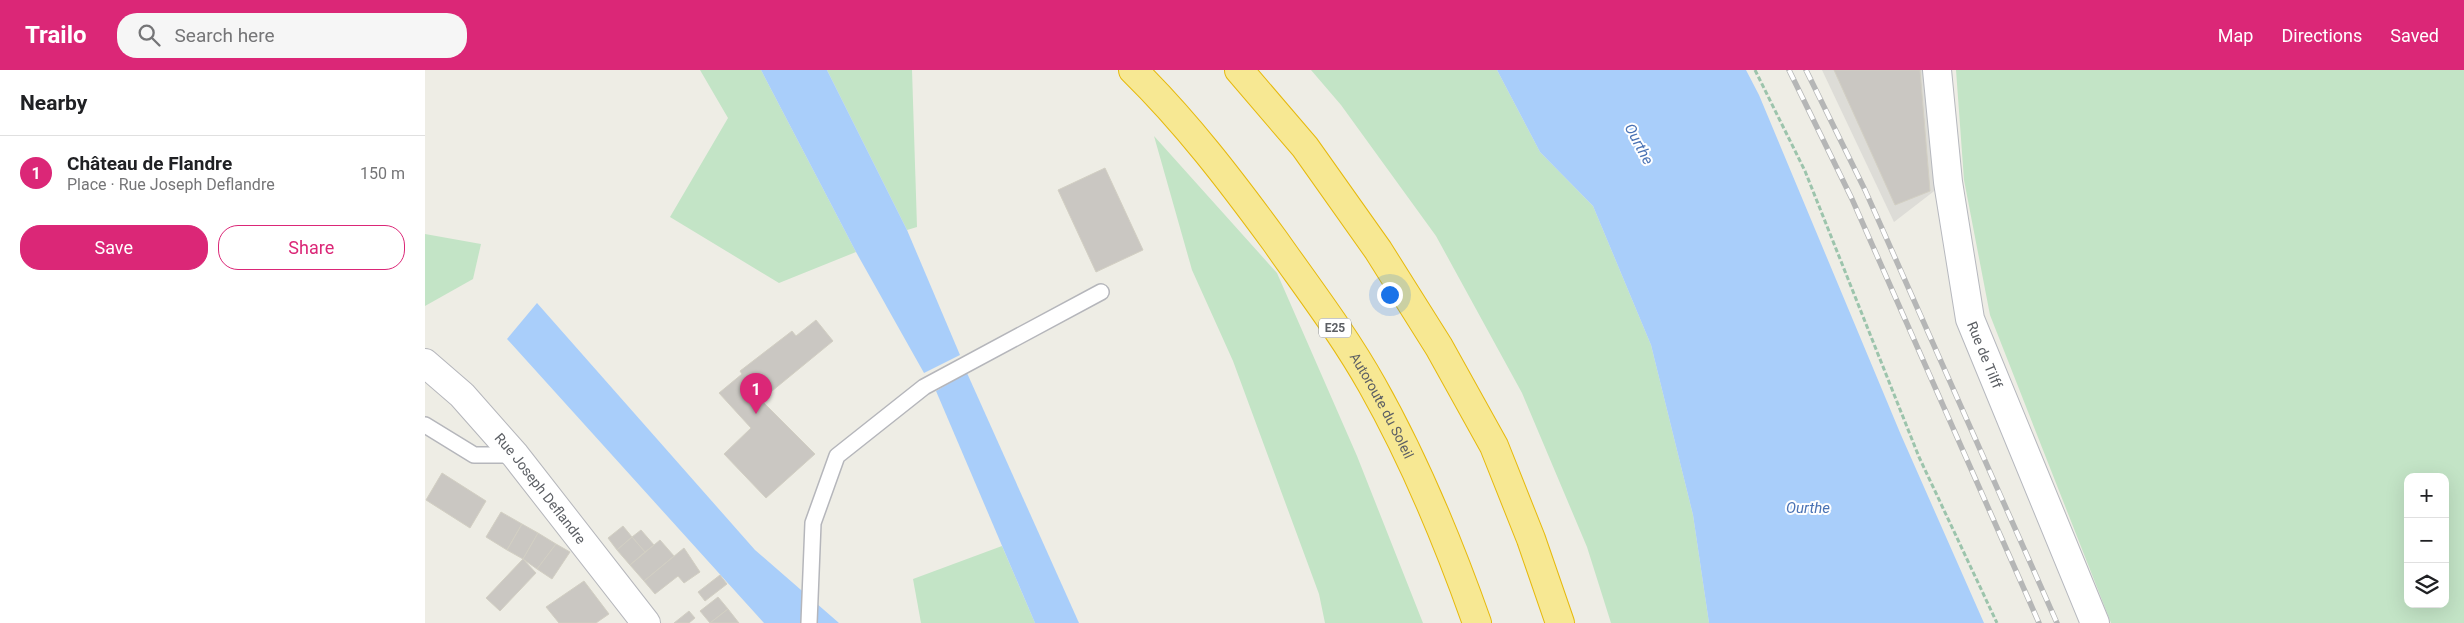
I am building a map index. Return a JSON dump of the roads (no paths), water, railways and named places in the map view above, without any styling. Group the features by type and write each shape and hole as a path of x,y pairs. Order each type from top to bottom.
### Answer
{"highway":[{"name":"Autoroute du Soleil","path":"1133,70 1170,107 1239,192 1308,288 1371,384 1420,477 1456,563 1477,623"},
{"path":"1239,70 1305,147 1377,250 1439,347 1494,446 1531,539 1560,623"}],"main road":[{"name":"Rue de Tilff","path":"1937,70 1948,182 1969,319 2095,623"},
{"name":"Rue Joseph Deflandre","path":"425,363 462,395 515,455 646,623"}],"lane":[{"path":"809,623 813,523 837,456 924,387 1101,292"},
{"path":"425,426 474,455 515,455"}],"water":[{"path":"761,70 827,70 907,230 960,355 924,373 856,252"},
{"name":"Ourthe","path":"1497,70 1746,70 1759,95 1901,435 1984,623 1709,623 1693,515 1651,345 1593,206 1540,152"},
{"path":"537,303 755,550 839,623 764,623 507,339"},
{"path":"967,373 1079,623 1035,623 936,391"}],"railway":[{"path":"1789,70 1852,199 2039,623"},
{"path":"1806,70 1865,190 2057,623"}],"place":[{"name":"Château de Flandre","path":"756,414"}]}
